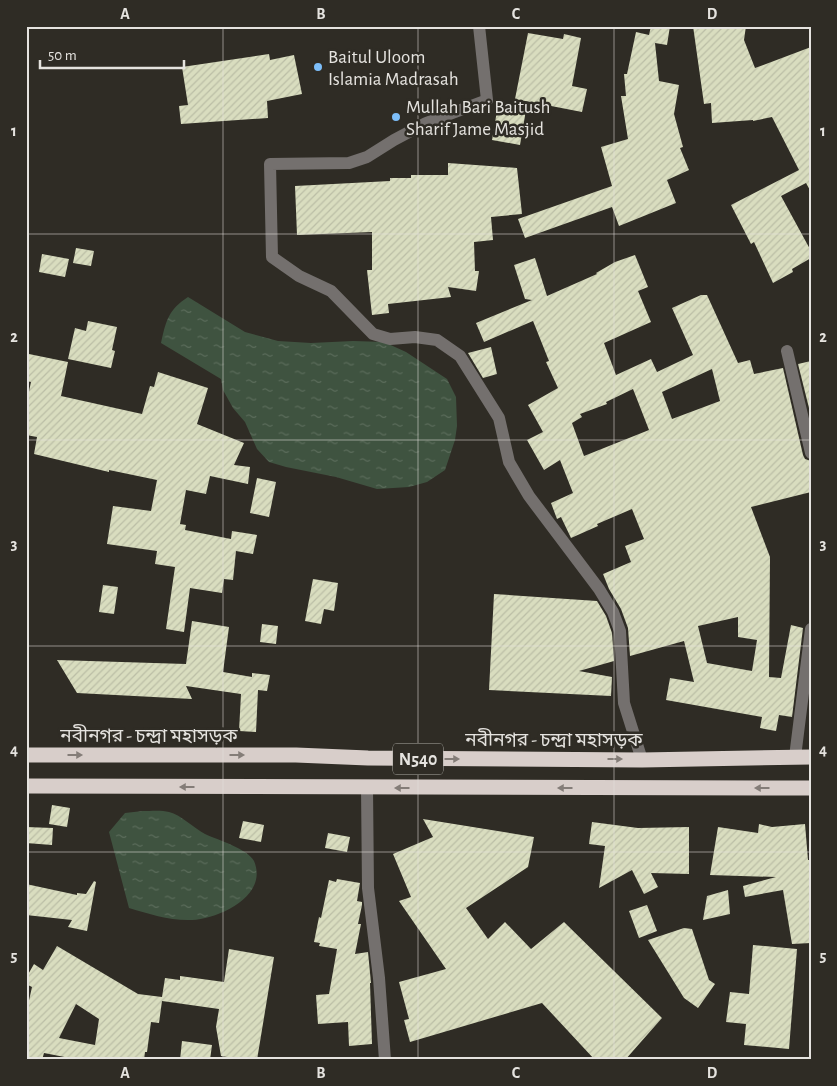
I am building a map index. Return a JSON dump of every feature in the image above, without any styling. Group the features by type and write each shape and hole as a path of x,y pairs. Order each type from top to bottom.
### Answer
{"highway":[{"name":"নবীনগর - চন্দ্রা মহাসড়ক","path":"26,755 296,755 368,758 642,760 811,757"},
{"name":"N540","path":"26,786 811,788"}],"street":[{"path":"479,26 487,100 426,123 367,157 349,163 270,164 272,257 299,276 331,291 373,334 390,339 415,337 437,340 460,356 499,418 509,462 529,496 599,589 613,612 620,631 624,703 642,760"},
{"path":"787,351 811,453"},
{"path":"795,757 811,629"},
{"path":"366,788 368,888 379,978 384,1060"}],"water":[{"path":"188,297 245,332 278,341 311,343 384,342 406,352 447,379 456,397 457,426 455,440 445,470 427,482 409,487 377,489 336,477 269,462 257,449 245,422 233,408 223,390 221,379 161,343 172,311"},
{"path":"163,811 174,814 205,834 232,845 251,857 257,874 254,885 248,895 227,910 203,919 184,920 168,918 129,908 109,832 125,813"}],"building":[{"path":"651,26 670,26 667,45 655,43 659,81 679,85 674,114 683,147 680,148 689,170 667,180 676,203 619,226 612,207 525,238 518,219 612,186 601,147 628,139 621,96 626,96 624,74 627,74 636,32 649,35"},
{"path":"693,26 746,26 744,40 755,68 811,47 811,192 806,183 781,196 811,251 811,258 792,269 793,272 773,283 754,242 751,244 731,205 799,170 772,117 753,121 712,123 711,103 704,104"},
{"path":"528,33 563,39 564,34 581,38 572,86 587,89 582,112 515,99"},
{"path":"269,54 270,60 294,55 302,94 267,101 268,118 181,124 179,106 188,105 182,67"},
{"path":"498,105 526,110 520,145 492,140"},
{"path":"448,163 517,168 522,214 491,217 493,240 474,242 475,271 479,271 476,291 448,287 451,297 388,304 389,313 372,315 367,270 372,270 372,232 297,235 295,186 390,181 390,178 411,178 411,175 448,175"},
{"path":"76,248 94,251 91,266 73,263"},
{"path":"42,254 69,259 65,277 39,272"},
{"path":"635,255 648,287 638,291 651,322 604,343 616,375 651,359 657,372 693,355 672,308 701,295 707,295 738,363 750,360 754,374 783,368 803,455 805,459 811,461 811,492 751,507 770,557 769,677 781,678 791,625 803,628 792,717 779,715 776,731 760,728 762,717 666,700 670,678 694,682 684,641 630,656 628,628 621,609 609,589 603,574 631,562 625,546 644,539 632,509 571,538 561,517 557,519 551,503 573,493 560,460 544,470 527,440 543,432 528,405 558,388 546,362 549,361 533,321 484,342 476,323 532,300 525,299 514,265 535,258 547,296 597,274 615,262","holes":["712,369 720,401 672,419 662,392","633,389 649,430 584,456 572,423 582,417 580,414 607,404 606,402","738,617 738,637 757,640 752,671 707,663 698,626"]},
{"path":"88,321 117,327 112,350 115,351 111,368 68,359 75,328 86,331"},
{"path":"491,347 497,374 483,378 468,353"},
{"path":"29,354 68,362 61,396 142,414 150,386 154,387 158,372 208,388 197,424 244,443 234,465 250,467 248,484 210,476 206,494 186,490 180,524 186,525 185,530 231,539 232,531 257,535 253,554 236,551 233,580 224,579 222,593 190,588 184,632 166,629 175,567 155,564 157,551 107,544 113,506 151,511 157,480 109,470 109,472 34,454 37,437 26,435 26,405 31,382 26,381 26,366"},
{"path":"811,361 811,416 798,364"},
{"path":"257,478 276,482 269,517 250,513"},
{"path":"313,579 338,583 334,611 324,609 321,624 305,621"},
{"path":"103,585 118,587 114,614 99,612"},
{"path":"494,594 597,601 606,616 612,633 614,661 579,671 612,677 611,696 489,690"},
{"path":"192,621 229,627 223,672 252,677 252,673 270,675 267,691 258,690 256,732 239,731 241,694 186,686 192,699 77,693 57,660 186,664"},
{"path":"262,624 278,626 276,644 260,642"},
{"path":"52,805 70,808 67,827 49,824"},
{"path":"423,819 534,837 528,867 466,908 488,939 505,922 531,949 564,922 662,1018 625,1060 595,1060 542,1003 410,1042 404,1020 409,1019 399,982 446,969 399,901 411,897 393,854 433,837"},
{"path":"243,821 264,825 261,842 239,838"},
{"path":"592,822 638,828 689,827 689,874 651,873 658,887 644,894 632,870 599,888 605,846 589,844"},
{"path":"759,824 772,827 805,824 808,860 811,860 811,943 792,944 783,890 745,897 743,886 776,877 710,875 718,827 758,833"},
{"path":"26,827 53,828 52,845 26,843"},
{"path":"328,833 350,837 347,852 325,848"},
{"path":"337,879 360,883 357,901 362,902 358,924 361,924 355,954 368,952 371,983 372,1044 349,1046 348,1022 318,1024 316,995 329,994 337,949 319,946 320,943 314,942 329,880 336,882"},
{"path":"94,881 96,882 87,931 68,927 72,920 26,915 26,884 77,895 77,893 86,894"},
{"path":"728,890 730,914 703,920 707,896"},
{"path":"647,905 657,931 639,938 629,911"},
{"path":"684,928 692,929 709,980 715,984 698,1008 684,998 648,940"},
{"path":"753,945 797,949 789,1049 744,1045 746,1024 726,1022 730,992 749,994"},
{"path":"57,946 138,994 162,997 165,978 180,980 180,976 224,982 229,949 274,957 257,1060 221,1056 216,1027 219,1009 162,1001 159,1023 151,1022 147,1052 145,1052 144,1060 80,1060 44,1053 42,1060 26,1060 26,1014 32,987 26,984 26,978 34,964 43,970","holes":["76,1004 99,1019 95,1045 59,1038"]},
{"path":"182,1041 212,1045 210,1060 180,1060"}],"place":[{"name":"Baitul Uloom Islamia Madrasah","path":"318,67"},
{"name":"Mullah Bari Baitush Sharif Jame Masjid","path":"396,117"}]}
